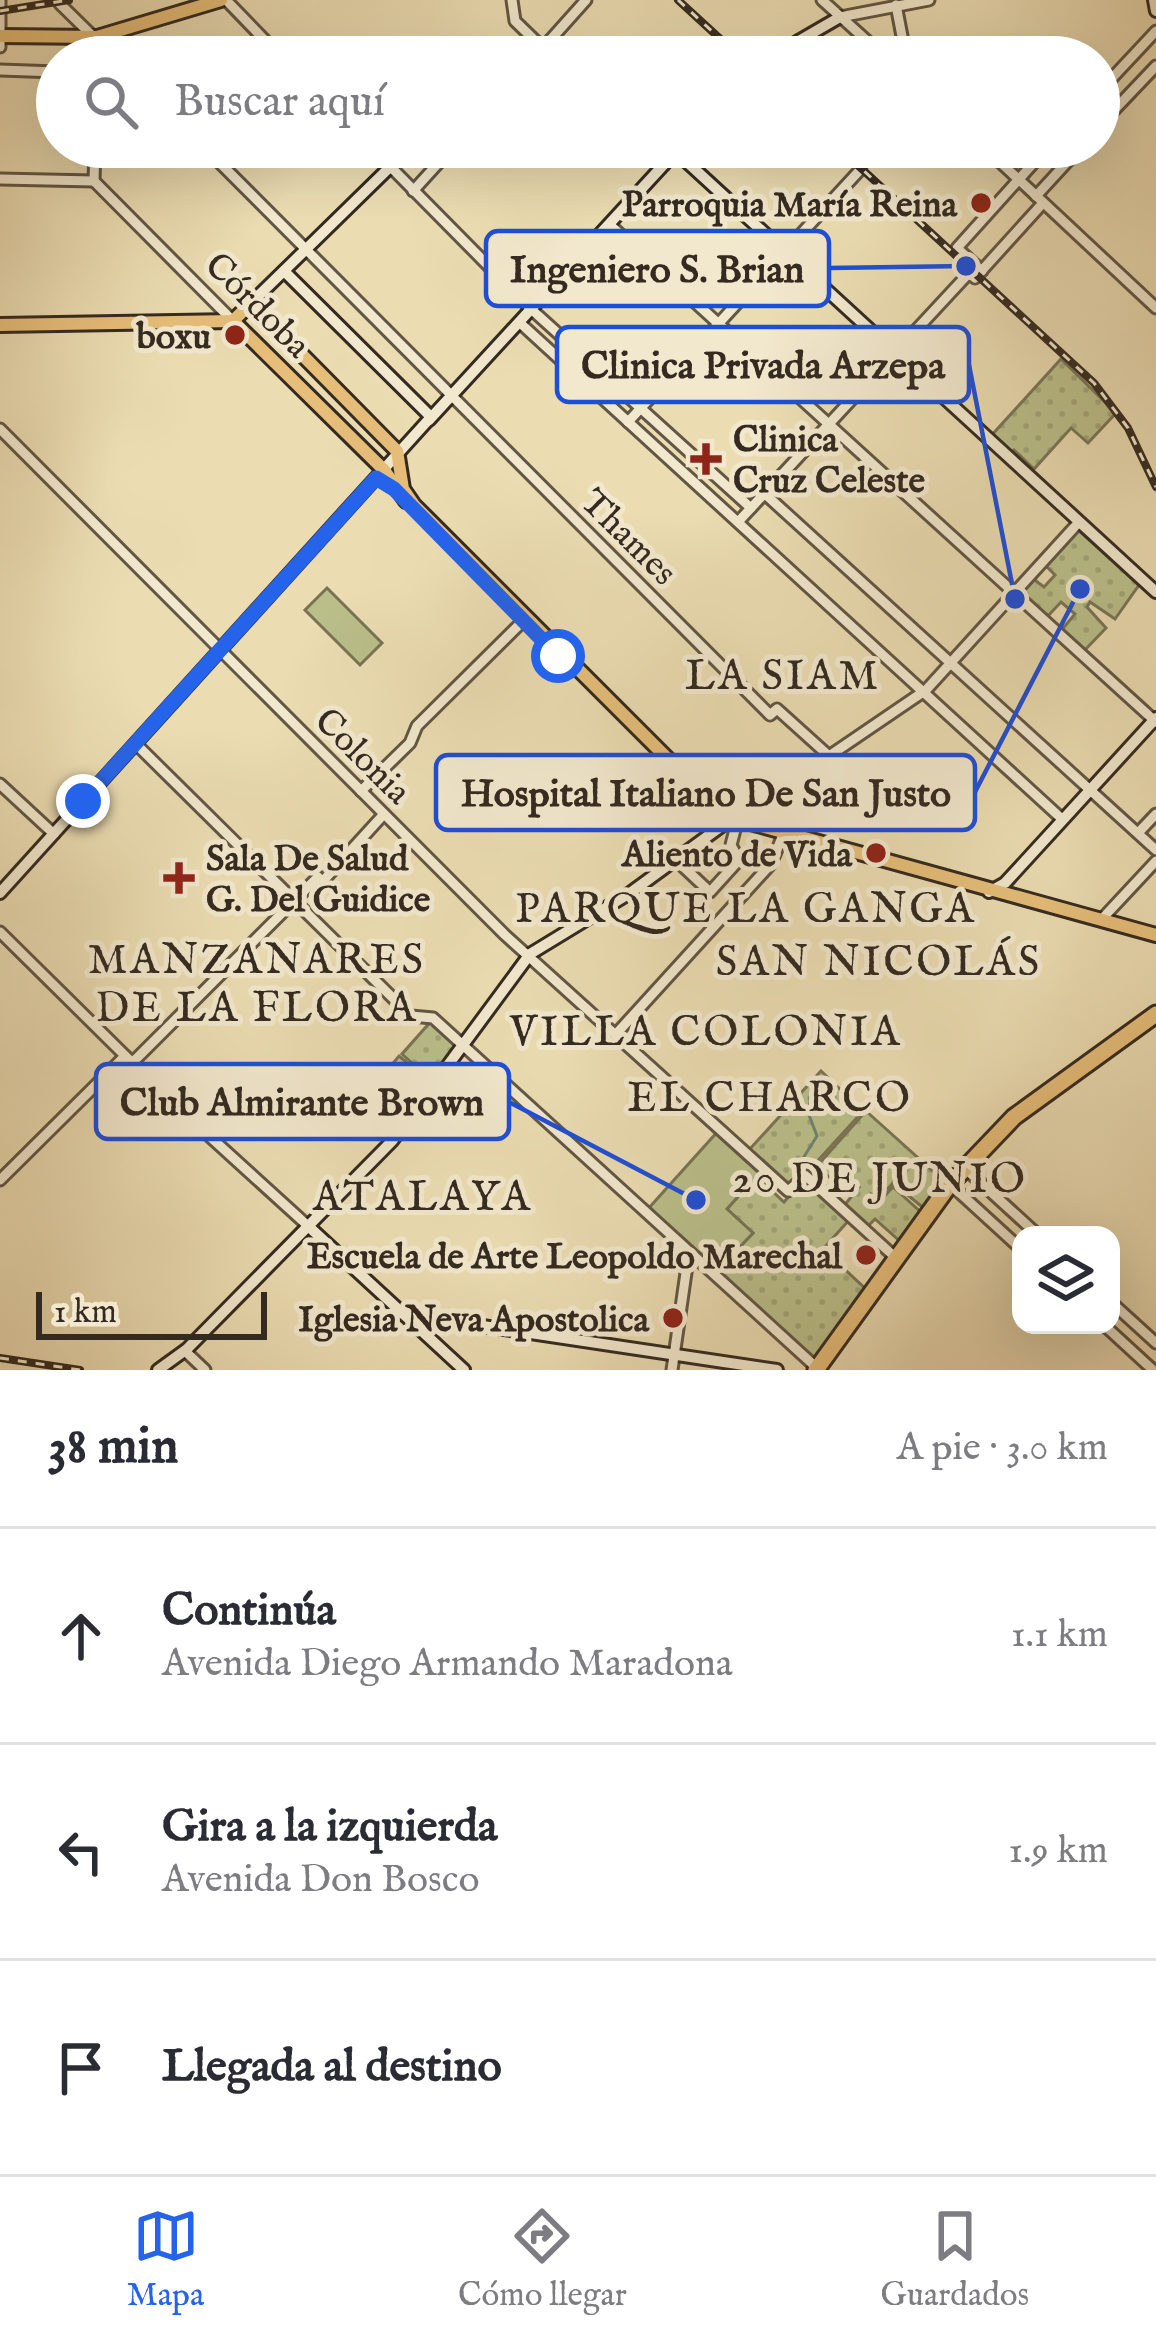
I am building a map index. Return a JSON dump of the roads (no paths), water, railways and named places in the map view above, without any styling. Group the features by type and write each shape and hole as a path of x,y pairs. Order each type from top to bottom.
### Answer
{"highway":[{"path":"819,1370 965,1171 1011,1126 1156,1018"}],"main road":[{"path":"98,36 224,0"},
{"path":"1154,0 1156,11"},
{"path":"808,36 841,17"},
{"path":"0,36 36,36"},
{"path":"0,324 233,321 389,168"},
{"path":"0,892 661,168"},
{"path":"696,168 1156,592"},
{"path":"284,271 431,417"},
{"path":"251,303 398,453 409,502"},
{"name":"Córdoba","path":"233,321 380,473"},
{"path":"380,473 608,704 732,820 945,880 997,887 1053,909"},
{"path":"485,578 666,764 732,820 891,863"},
{"path":"564,662 579,674"},
{"path":"608,704 628,717"},
{"path":"997,887 1155,720"},
{"path":"158,1370 185,1351 392,1141 530,954 732,820"},
{"path":"848,854 997,887 1053,909 1151,934"},
{"path":"1121,931 1151,934"},
{"path":"307,1226 464,1370"},
{"path":"403,1314 777,1370"}],"street":[{"path":"224,0 260,36"},
{"path":"512,0 515,21 528,36"},
{"path":"557,36 586,0"},
{"path":"822,0 862,36"},
{"path":"841,17 929,0"},
{"path":"58,1 93,36"},
{"path":"0,3 0,47"},
{"path":"896,3 902,36"},
{"path":"1120,70 1156,31"},
{"path":"1120,104 1156,66"},
{"path":"0,70 36,71"},
{"path":"0,178 94,181 94,168"},
{"name":"Thames","path":"225,168 774,712 827,755"},
{"path":"391,168 531,309 752,508"},
{"path":"413,191 434,168"},
{"path":"628,422 860,168"},
{"path":"1007,168 1156,308"},
{"path":"975,274 957,248 1028,168"},
{"path":"739,522 894,354 1011,238 1064,168"},
{"name":"Córdoba","path":"94,181 233,321"},
{"path":"609,224 1155,720"},
{"path":"519,322 1062,819"},
{"name":"Colonia","path":"0,429 505,935 788,1191 806,1176 896,1262"},
{"path":"765,494 1156,850"},
{"path":"732,820 924,692 1078,522"},
{"path":"454,547 502,598"},
{"path":"454,547 732,820"},
{"path":"528,622 608,704"},
{"path":"361,791 410,742 417,726 528,622"},
{"path":"136,744 411,1016 431,1016 819,1370"},
{"path":"0,784 54,834"},
{"path":"676,860 710,892 739,860 731,845 732,820 748,791 760,802"},
{"path":"0,1180 384,814"},
{"path":"1138,833 1156,814"},
{"path":"617,1033 775,857 782,836"},
{"path":"822,846 848,854"},
{"path":"1100,921 1156,861"},
{"path":"945,880 1100,921 1121,931"},
{"path":"997,887 1053,909"},
{"path":"0,932 307,1226"},
{"path":"965,1171 1028,1226"},
{"path":"952,1186 1012,1242"},
{"path":"672,1370 689,1252"},
{"path":"1120,1310 1156,1343"},
{"path":"1114,1334 1153,1370"},
{"path":"185,1351 205,1370"}],"waterway":[{"path":"802,1172 800,1163 817,1136 809,1115 811,1083"}],"railway":[{"path":"0,11 69,0"},
{"path":"678,0 717,36"},
{"path":"861,168 1094,383 1128,428 1156,487"},
{"path":"0,1358 80,1370"}],"place":[{"name":"Parroquia María Reina","path":"981,203"},
{"name":"Ingeniero S. Brian","path":"966,266"},
{"name":"boxu","path":"235,335"},
{"name":"Clinica Cruz Celeste","path":"706,459"},
{"name":"Hospital Italiano De San Justo","path":"1080,589"},
{"name":"Clinica Privada Arzepa","path":"1015,599"},
{"name":"Aliento de Vida","path":"876,853"},
{"name":"Sala De Salud G. Del Guidice","path":"179,878"},
{"name":"Club Almirante Brown","path":"696,1200"},
{"name":"Escuela de Arte Leopoldo Marechal","path":"866,1255"},
{"name":"Iglesia Neva Apostolica","path":"673,1318"}],"district":[{"name":"LA SIAM","path":"783,674"},
{"name":"PARQUE LA GANGA","path":"746,907"},
{"name":"SAN NICOLÁS","path":"879,960"},
{"name":"MANZANARES DE LA FLORA","path":"257,982"},
{"name":"VILLA COLONIA","path":"706,1030"},
{"name":"EL CHARCO","path":"770,1096"},
{"name":"20 DE JUNIO","path":"880,1177"},
{"name":"ATALAYA","path":"423,1195"}]}
